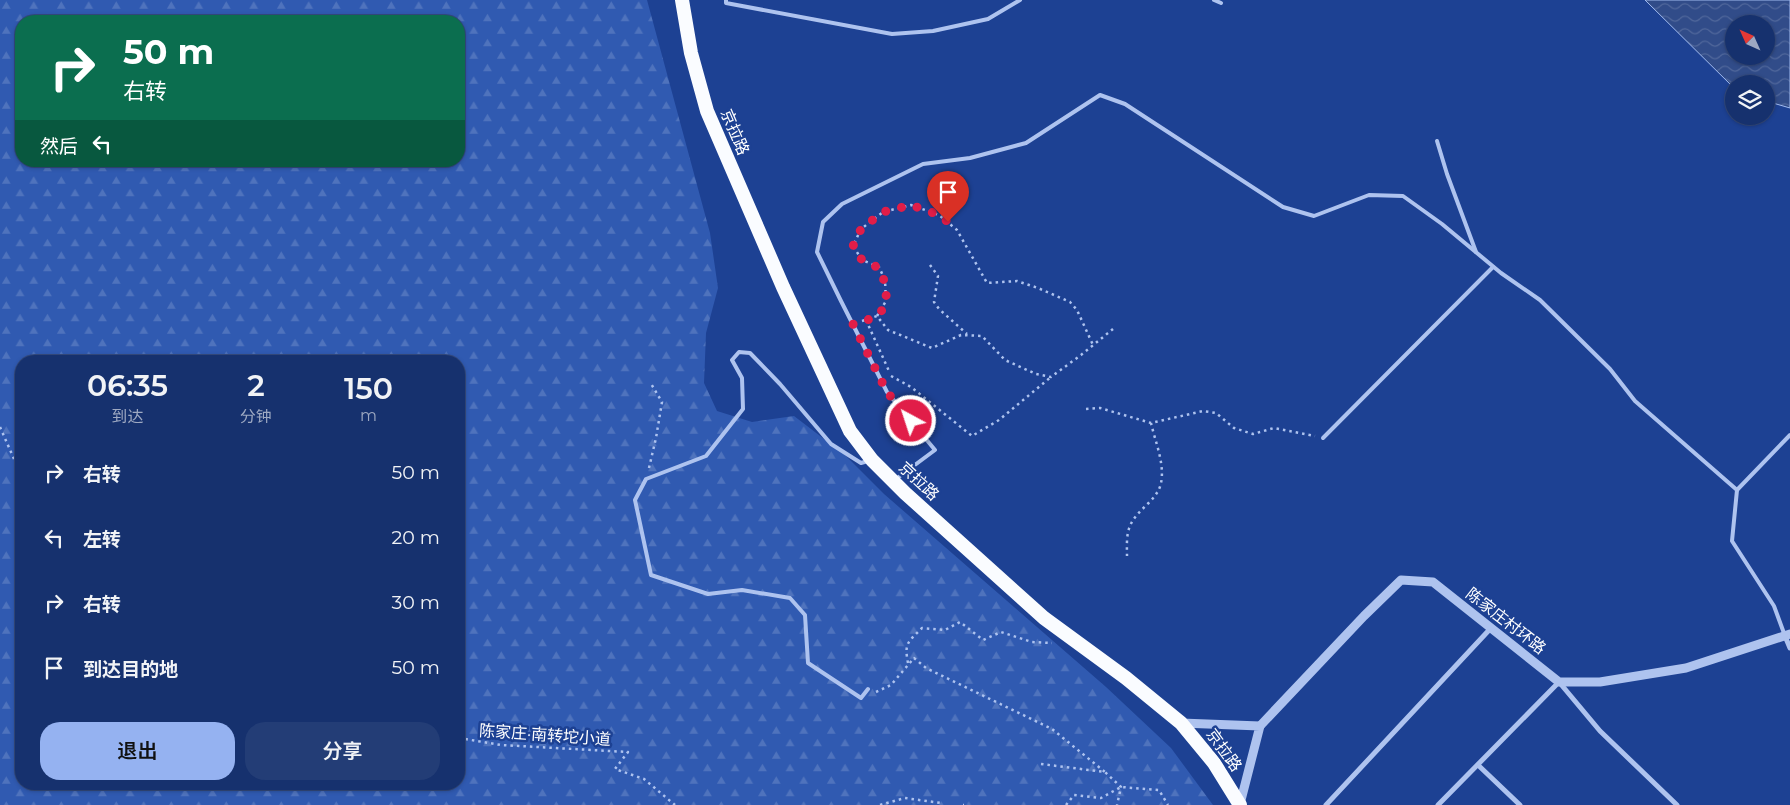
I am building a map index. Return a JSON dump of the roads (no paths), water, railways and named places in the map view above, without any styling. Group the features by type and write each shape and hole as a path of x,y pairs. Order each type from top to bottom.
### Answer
{"highway":[{"name":"京拉路","path":"682,0 691,53 707,111 783,287 850,431 872,460 893,481 1044,618 1126,678 1181,723 1214,763 1240,804"}],"street":[{"name":"陈家庄村环路","path":"1260,726 1364,616 1402,580 1433,582 1559,682"},
{"path":"1326,805 1491,628"},
{"path":"1438,805 1559,682 1600,682 1686,668 1788,635 1790,648"},
{"path":"1559,682 1600,731 1677,805"},
{"path":"1181,723 1260,726 1240,804"},
{"path":"1478,765 1520,805"}],"lane":[{"path":"726,0 726,3 892,34 933,31 988,19 1020,0"},
{"path":"1214,0 1222,3"},
{"path":"893,481 935,450 887,392 817,252 823,222 842,204 923,164 970,158 1026,143 1100,95 1125,104 1283,207 1314,216 1369,194 1404,196 1442,224 1476,253 1540,300 1610,369 1635,401 1737,490"},
{"path":"1437,141 1476,253"},
{"path":"1323,438 1493,266"},
{"path":"868,689 860,698 808,663 805,615 790,598 742,590 708,594 651,575 635,500 646,479 706,456 743,409 742,378 732,360 738,352 750,353 780,384 831,444 861,463 872,460"},
{"path":"1788,635 1774,606 1732,541 1737,490 1790,435"}],"water":[{"path":"1645,0 1790,0 1790,108 1775,104 1775,75 1725,75 1725,79"}]}
